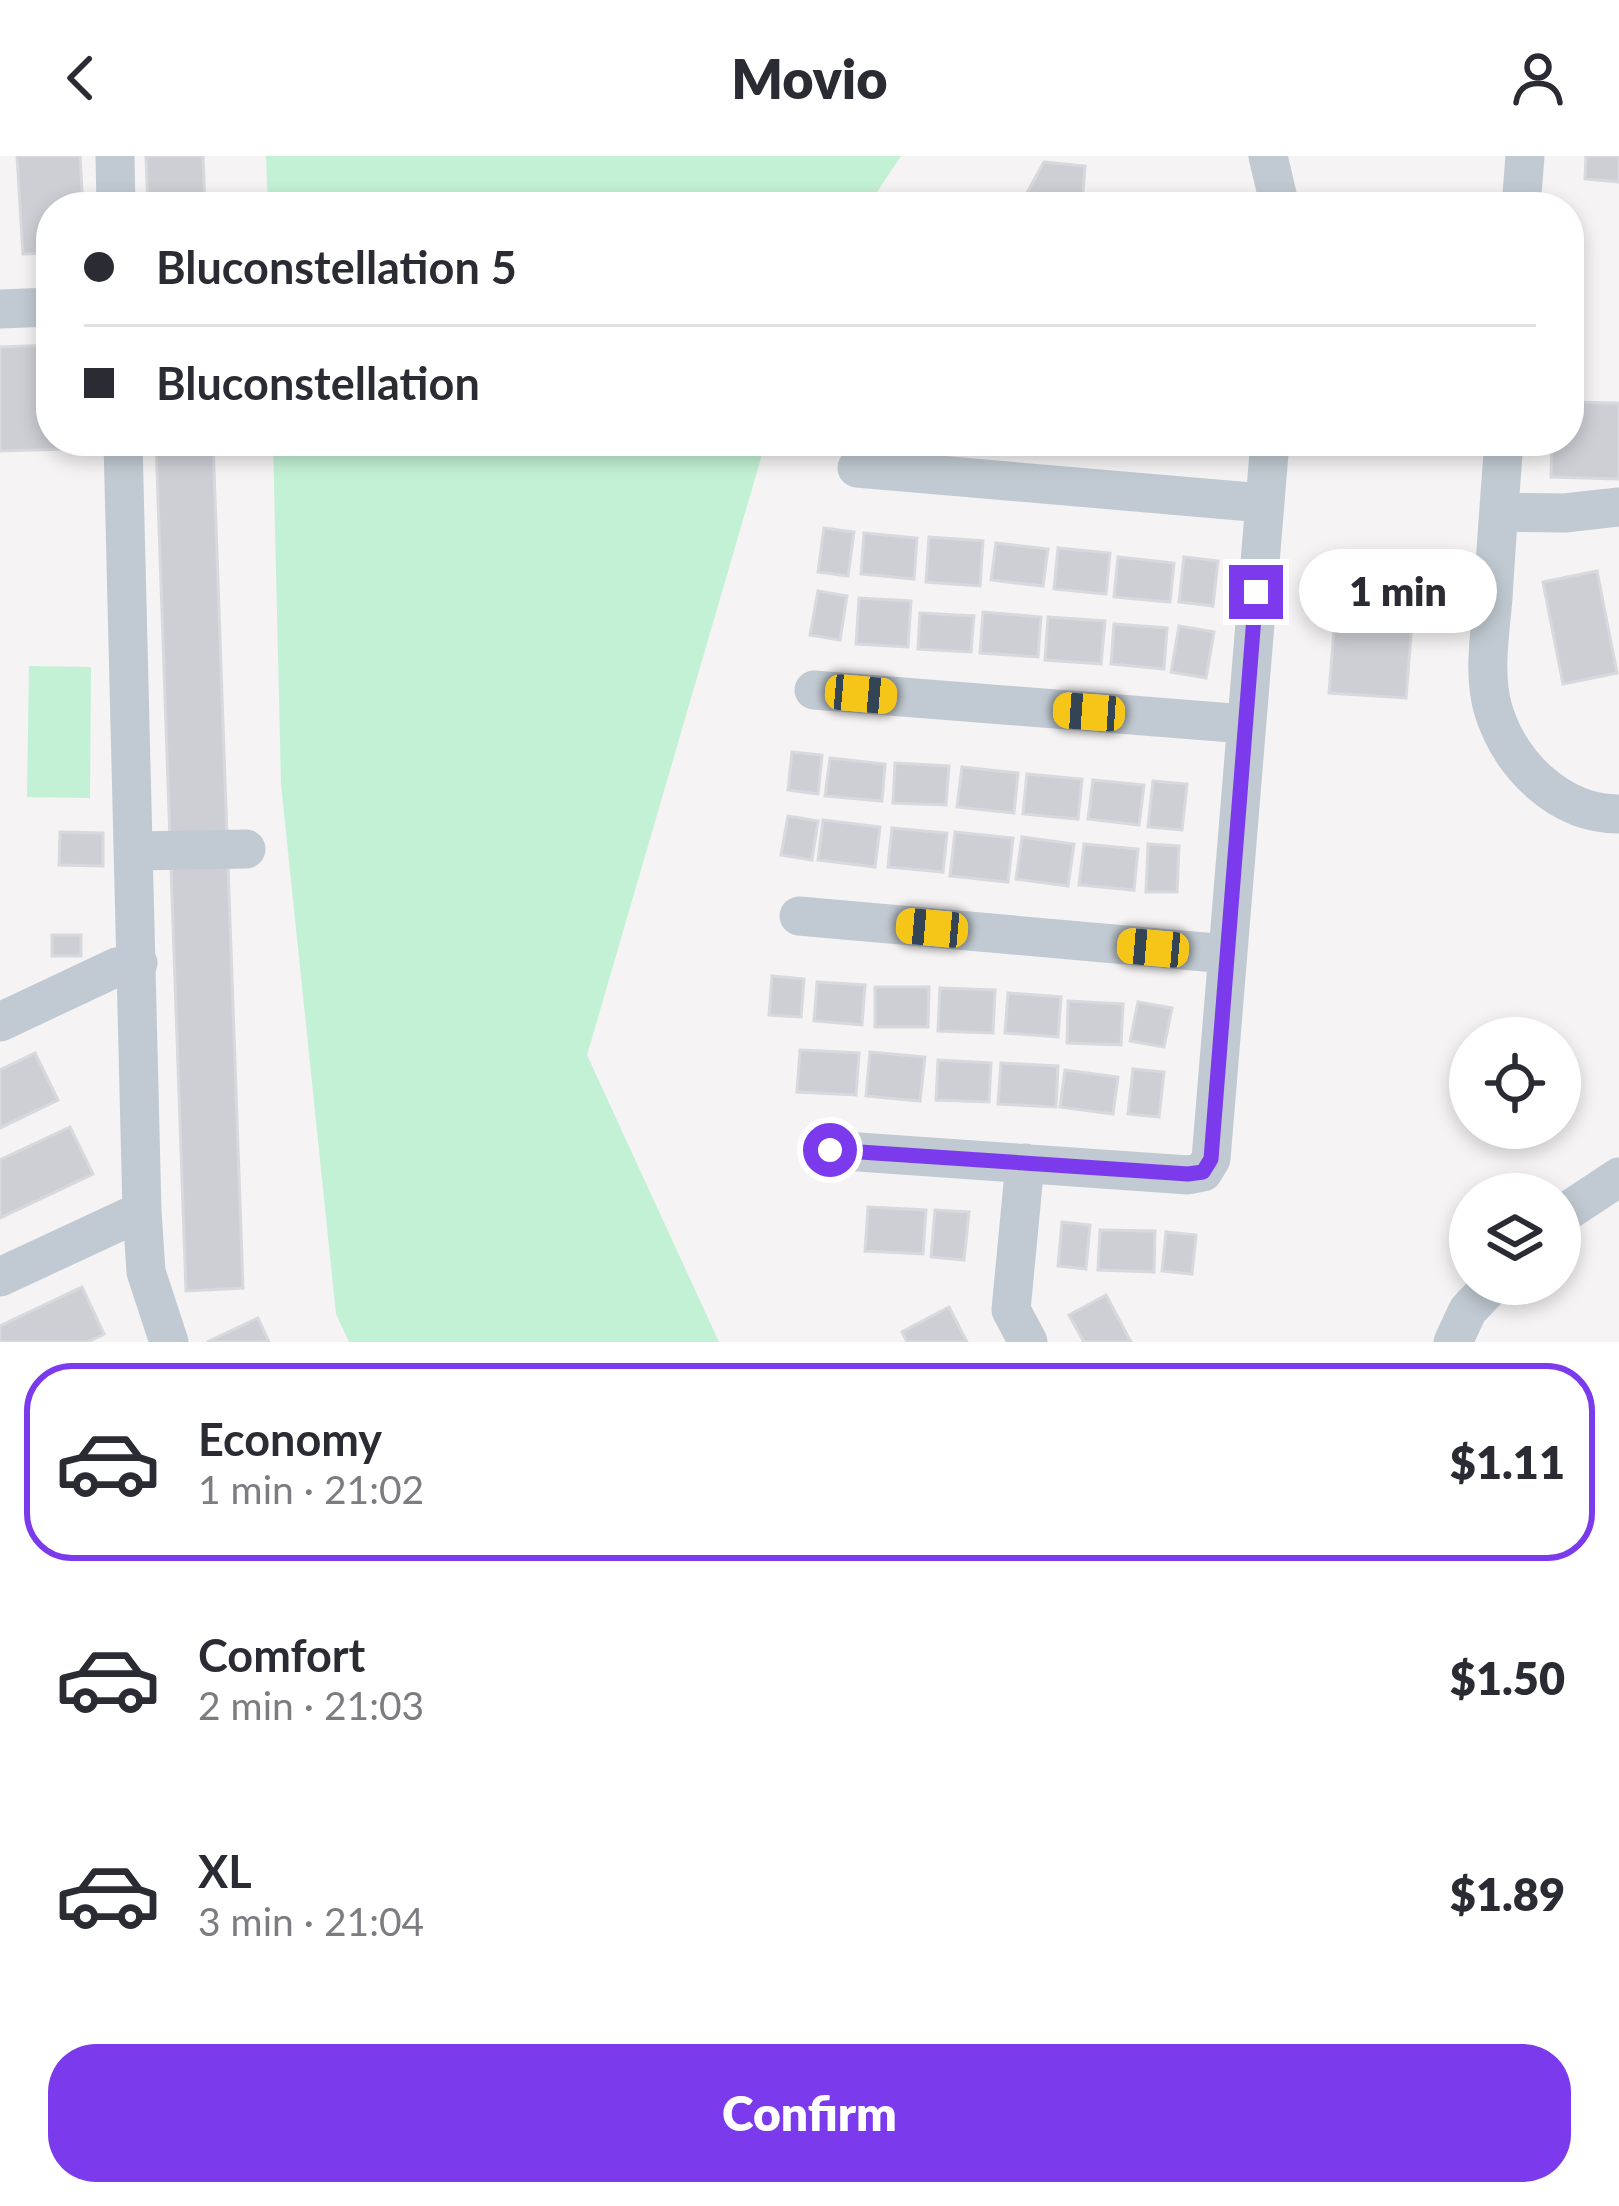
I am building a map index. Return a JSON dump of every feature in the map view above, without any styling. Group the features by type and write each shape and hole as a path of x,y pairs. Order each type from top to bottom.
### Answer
{"street":[{"path":"115,156 116,192"},
{"path":"1268,156 1276,192"},
{"path":"1292,192 1294,156"},
{"path":"1522,192 1525,156"},
{"path":"0,309 36,308"},
{"path":"123,456 142,1211 146,1272 169,1342"},
{"path":"830,1150 1203,1172 1211,1159 1268,456"},
{"path":"1503,456 1488,661 1492,706 1506,742 1537,783 1568,803 1619,814"},
{"path":"857,468 1263,503"},
{"path":"1499,512 1565,513 1619,507"},
{"path":"814,690 1245,724"},
{"path":"134,851 247,849"},
{"path":"799,916 1227,954"},
{"path":"0,1022 116,967 138,963"},
{"path":"1025,1163 1011,1310 1028,1342"},
{"path":"1581,1202 1619,1177"},
{"path":"0,1277 142,1211"},
{"path":"1453,1342 1473,1305"}],"green space":[{"path":"266,156 901,156 877,192 267,192"},
{"path":"273,456 762,456 587,1055 719,1342 349,1342 336,1314 281,784"},
{"path":"29,666 91,667 90,798 27,797"}],"building":[{"path":"17,156 80,156 82,192 36,192 36,254 23,254"},
{"path":"146,156 203,156 204,192 147,192"},
{"path":"1586,156 1619,156 1619,182 1585,179"},
{"path":"1044,162 1085,166 1083,192 1027,192"},
{"path":"36,346 36,450 0,451 0,347"},
{"path":"1584,402 1619,403 1619,479 1551,477 1552,456 1584,456"},
{"path":"157,456 214,456 227,837 170,840"},
{"path":"824,528 854,532 848,576 818,572"},
{"path":"864,533 917,538 914,579 861,574"},
{"path":"929,537 983,541 980,586 926,582"},
{"path":"996,543 1048,549 1043,586 991,580"},
{"path":"1058,548 1110,553 1106,594 1054,589"},
{"path":"1118,557 1174,563 1170,602 1114,597"},
{"path":"1184,557 1218,561 1213,606 1179,602"},
{"path":"1597,571 1617,673 1563,684 1543,582"},
{"path":"818,591 847,596 840,640 810,635"},
{"path":"859,598 911,601 908,647 856,644"},
{"path":"983,612 1041,617 1038,657 980,653"},
{"path":"920,613 974,616 971,652 918,649"},
{"path":"1048,617 1105,621 1101,664 1045,660"},
{"path":"1335,618 1412,623 1406,698 1329,693"},
{"path":"1114,624 1167,628 1164,669 1111,664"},
{"path":"1179,626 1214,632 1206,678 1171,672"},
{"path":"792,752 822,755 818,794 788,790"},
{"path":"830,758 885,764 882,801 825,796"},
{"path":"895,763 949,766 946,805 893,803"},
{"path":"962,767 1018,773 1014,813 957,807"},
{"path":"1027,774 1082,779 1078,819 1023,814"},
{"path":"1093,780 1144,785 1139,825 1088,819"},
{"path":"1153,781 1187,784 1182,830 1148,827"},
{"path":"788,816 818,821 812,860 781,855"},
{"path":"823,820 880,827 875,867 818,860"},
{"path":"892,828 947,833 943,872 888,867"},
{"path":"60,832 103,833 103,866 59,865"},
{"path":"955,832 1013,838 1008,882 950,876"},
{"path":"1022,837 1074,844 1068,886 1016,879"},
{"path":"1084,844 1138,849 1134,890 1079,885"},
{"path":"1148,844 1179,846 1177,892 1146,892"},
{"path":"228,865 243,1288 186,1291 171,868"},
{"path":"52,935 81,935 81,956 52,956"},
{"path":"772,976 804,979 801,1017 769,1015"},
{"path":"817,982 865,985 862,1025 814,1021"},
{"path":"875,987 929,987 928,1027 875,1027"},
{"path":"940,988 995,990 993,1033 938,1031"},
{"path":"1008,993 1061,997 1058,1037 1005,1033"},
{"path":"1068,1001 1123,1004 1121,1045 1067,1043"},
{"path":"1138,1002 1172,1008 1164,1047 1130,1041"},
{"path":"800,1050 859,1053 856,1095 797,1092"},
{"path":"870,1052 925,1057 920,1101 866,1096"},
{"path":"35,1053 58,1100 0,1128 0,1070"},
{"path":"938,1060 991,1063 989,1102 936,1100"},
{"path":"1001,1063 1058,1066 1056,1107 998,1104"},
{"path":"1133,1069 1164,1072 1159,1117 1128,1114"},
{"path":"1065,1070 1118,1077 1113,1114 1060,1107"},
{"path":"70,1127 93,1174 0,1218 0,1160"},
{"path":"868,1207 926,1210 923,1254 865,1251"},
{"path":"935,1210 969,1212 964,1260 931,1257"},
{"path":"1062,1222 1090,1225 1086,1269 1058,1266"},
{"path":"1100,1230 1155,1231 1154,1272 1098,1270"},
{"path":"1166,1232 1196,1235 1192,1274 1162,1271"},
{"path":"82,1287 104,1334 88,1342 0,1342 0,1326"},
{"path":"1106,1295 1131,1342 1084,1342 1069,1315"},
{"path":"949,1307 967,1342 907,1342 902,1332"},
{"path":"258,1318 269,1342 207,1342"}],"route":[{"path":"830,1150 1203,1172 1211,1159 1256,592"}]}
